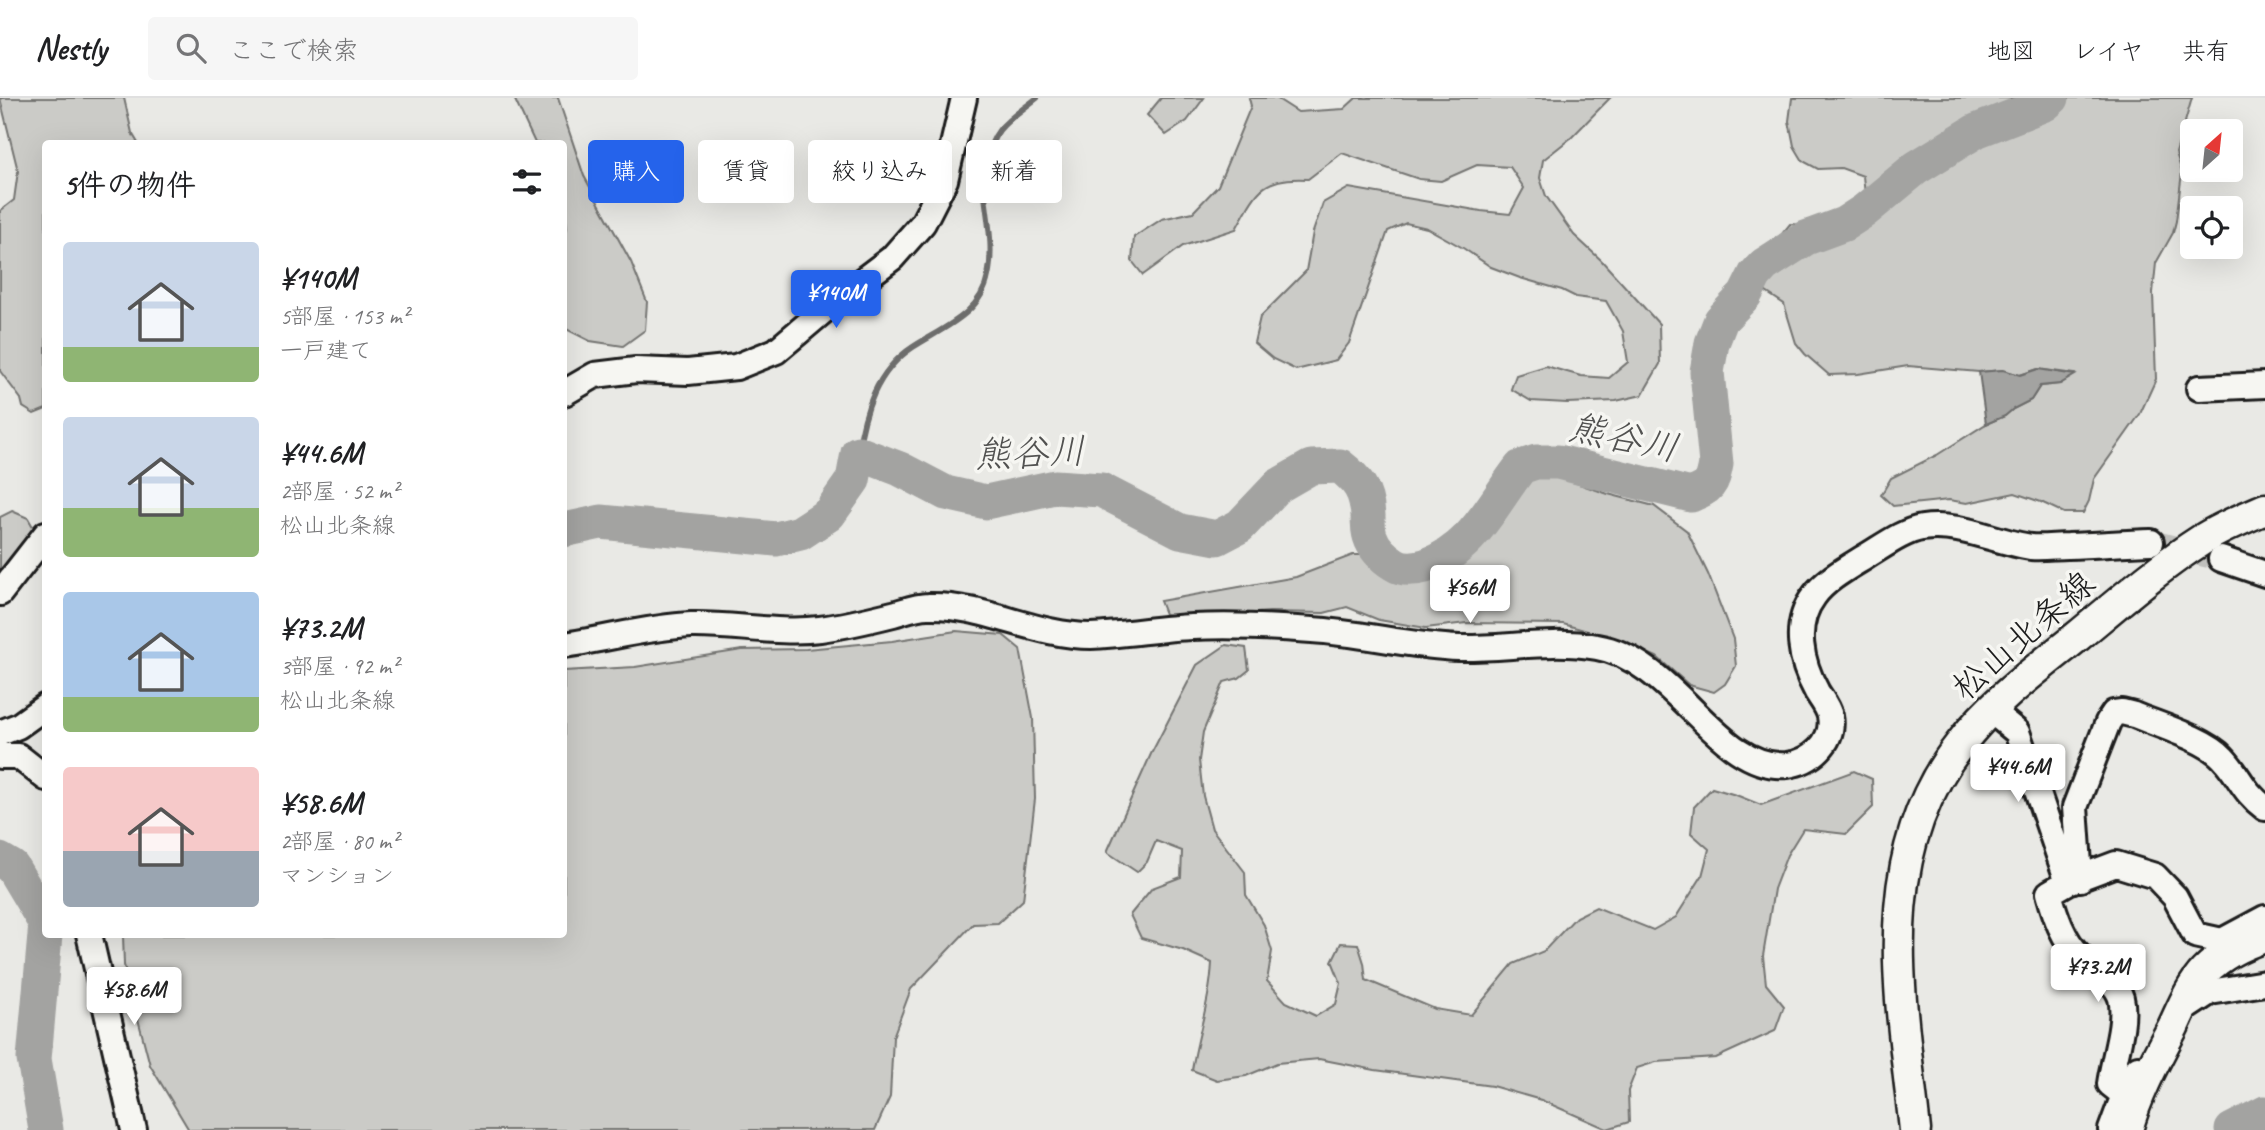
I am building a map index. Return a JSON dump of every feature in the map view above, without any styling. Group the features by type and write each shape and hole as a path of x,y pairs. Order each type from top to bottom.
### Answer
{"main road":[{"name":"松山北条線","path":"1915,1130 1900,978 1902,874 1911,838 1940,773 1961,742 1990,710 2023,681 2204,538 2265,509"},
{"path":"2127,1130 2133,1109 2153,1064 2193,986 2206,971 2250,937"}],"street":[{"path":"567,391 594,375 636,370 688,372 736,367 776,352 835,301 892,258 923,223 945,180 964,98"},
{"path":"2199,388 2265,385"},
{"path":"567,645 663,627 696,625 790,631 822,629 924,605 957,607 1053,632 1088,636 1190,626 1318,630 1443,647 1569,643 1604,647 1633,658 1654,673 1740,754 1768,766 1792,765 1809,759 1824,744 1831,728 1829,711 1815,689 1803,661 1800,636 1807,611 1814,594 1855,563 1919,528 1952,528 2033,547 2151,542"},
{"path":"0,593 42,539"},
{"path":"2221,559 2265,574"},
{"path":"0,733 18,726 42,708"},
{"path":"1990,710 2017,732 2074,881"},
{"path":"2074,881 2075,807 2114,713 2134,715 2211,747 2223,758 2251,798 2265,807"},
{"path":"0,756 18,756 42,775"},
{"path":"2124,1095 2110,1084 2122,1025 2121,1000 2115,985 2078,955 2057,922 2049,893 2116,864 2155,876 2175,897 2195,935 2222,941 2250,937 2265,918"},
{"path":"90,938 134,1130"},
{"path":"2181,1011 2210,992 2265,983"},
{"path":"2111,1130 2124,1095 2139,1068 2144,1062 2153,1064"}],"shaded area":[{"path":"0,98 124,98 136,140 42,140 42,411 34,414 23,407 21,399 0,371 0,211 14,200 18,171"},
{"path":"514,98 558,98 588,183 588,203 599,203 631,262 647,302 645,330 623,346 590,341 567,330 567,140 534,140"},
{"path":"1161,98 1204,98 1187,121 1166,135 1147,115"},
{"path":"1249,98 1276,98 1298,112 1344,109 1356,98 1610,98 1572,137 1543,160 1540,178 1546,196 1574,235 1601,260 1659,324 1660,364 1642,395 1616,401 1567,403 1531,401 1511,389 1516,375 1546,366 1581,376 1609,378 1628,362 1623,331 1606,301 1576,297 1491,267 1427,228 1406,223 1388,231 1349,343 1336,360 1296,370 1273,359 1254,343 1260,317 1306,271 1313,232 1323,203 1349,188 1510,214 1524,188 1510,167 1477,165 1441,181 1419,179 1342,153 1308,179 1271,183 1256,196 1236,229 1183,246 1143,275 1132,261 1134,237 1162,219 1193,212 1218,186 1251,106"},
{"path":"1792,98 2192,98 2186,119 2180,119 2180,139 2176,153 2181,182 2176,221 2173,233 2156,263 2153,293 2156,379 2140,414 2094,479 2083,513 2064,513 2015,493 1967,503 1949,500 1893,506 1881,495 1891,478 1937,455 2031,400 2040,386 2060,384 2074,374 2038,369 2020,375 2003,370 1979,372 1908,366 1858,374 1829,375 1805,354 1796,343 1784,304 1766,292 1754,278 1767,252 1790,224 1831,226 1858,210 1865,195 1863,176 1841,168 1818,169 1803,161 1794,146 1789,121"},
{"path":"2038,369 2075,375 2060,384 2040,386 2031,400 1986,424 1979,372 2003,370 2020,375"},
{"path":"1553,475 1654,506 1687,531 1708,574 1733,639 1736,666 1725,684 1714,692 1689,685 1657,657 1616,639 1563,624 1466,623 1426,628 1379,620 1347,607 1324,613 1270,612 1185,618 1165,614 1160,601 1296,577 1353,555 1402,555 1435,550 1479,521 1521,480"},
{"path":"12,511 28,518 40,539 0,604 0,517"},
{"path":"956,631 1003,635 1020,649 1033,718 1035,799 1023,900 998,923 973,924 911,989 893,1037 890,1097 875,1130 189,1130 150,1065 124,965 123,938 567,938 567,671 635,667 742,650 806,649 892,641"},
{"path":"1226,645 1246,648 1249,670 1239,678 1224,682 1203,732 1199,760 1203,796 1212,829 1245,872 1246,895 1264,925 1272,951 1267,981 1286,1002 1316,1016 1336,1004 1341,983 1332,961 1341,943 1358,944 1366,980 1435,1009 1471,1015 1513,964 1544,951 1576,917 1596,907 1653,930 1676,917 1702,876 1709,849 1691,833 1694,807 1712,788 1761,805 1854,771 1872,779 1873,807 1846,834 1803,829 1787,855 1774,889 1763,956 1766,984 1784,1006 1775,1031 1716,1058 1656,1062 1637,1068 1628,1091 1629,1122 1607,1129 1541,1100 1492,1086 1375,1070 1319,1059 1277,1063 1246,1076 1217,1080 1192,1070 1209,991 1212,963 1183,950 1141,938 1130,915 1152,888 1181,877 1182,851 1156,841 1147,862 1137,872 1107,852 1151,754 1197,665"}],"waterway":[{"path":"993,140 1010,119 1037,98"},
{"name":"熊谷川","path":"567,529 601,522 776,539 800,533 829,514 853,480 858,453 900,469 946,493 986,502 1055,487 1101,490 1180,531 1217,538 1240,526 1278,486 1311,467 1340,466 1352,476 1363,492 1369,534 1376,549 1394,564 1409,568 1425,566 1456,549 1480,524 1521,467 1536,462 1558,462 1691,495 1709,484 1716,464 1707,372 1712,343 1721,320 1745,295 1755,275 1764,265 1806,238 1844,224 1916,168 1976,131 2045,104 2052,98"},
{"path":"858,453 868,408 881,380 890,368 913,347 959,319 984,289 990,256 986,203"},
{"path":"0,860 12,867 42,917"},
{"path":"45,938 34,1059 46,1130"},
{"path":"2232,1130 2265,1113"}],"tunnel":[{"path":"2151,542 2221,559"}]}
